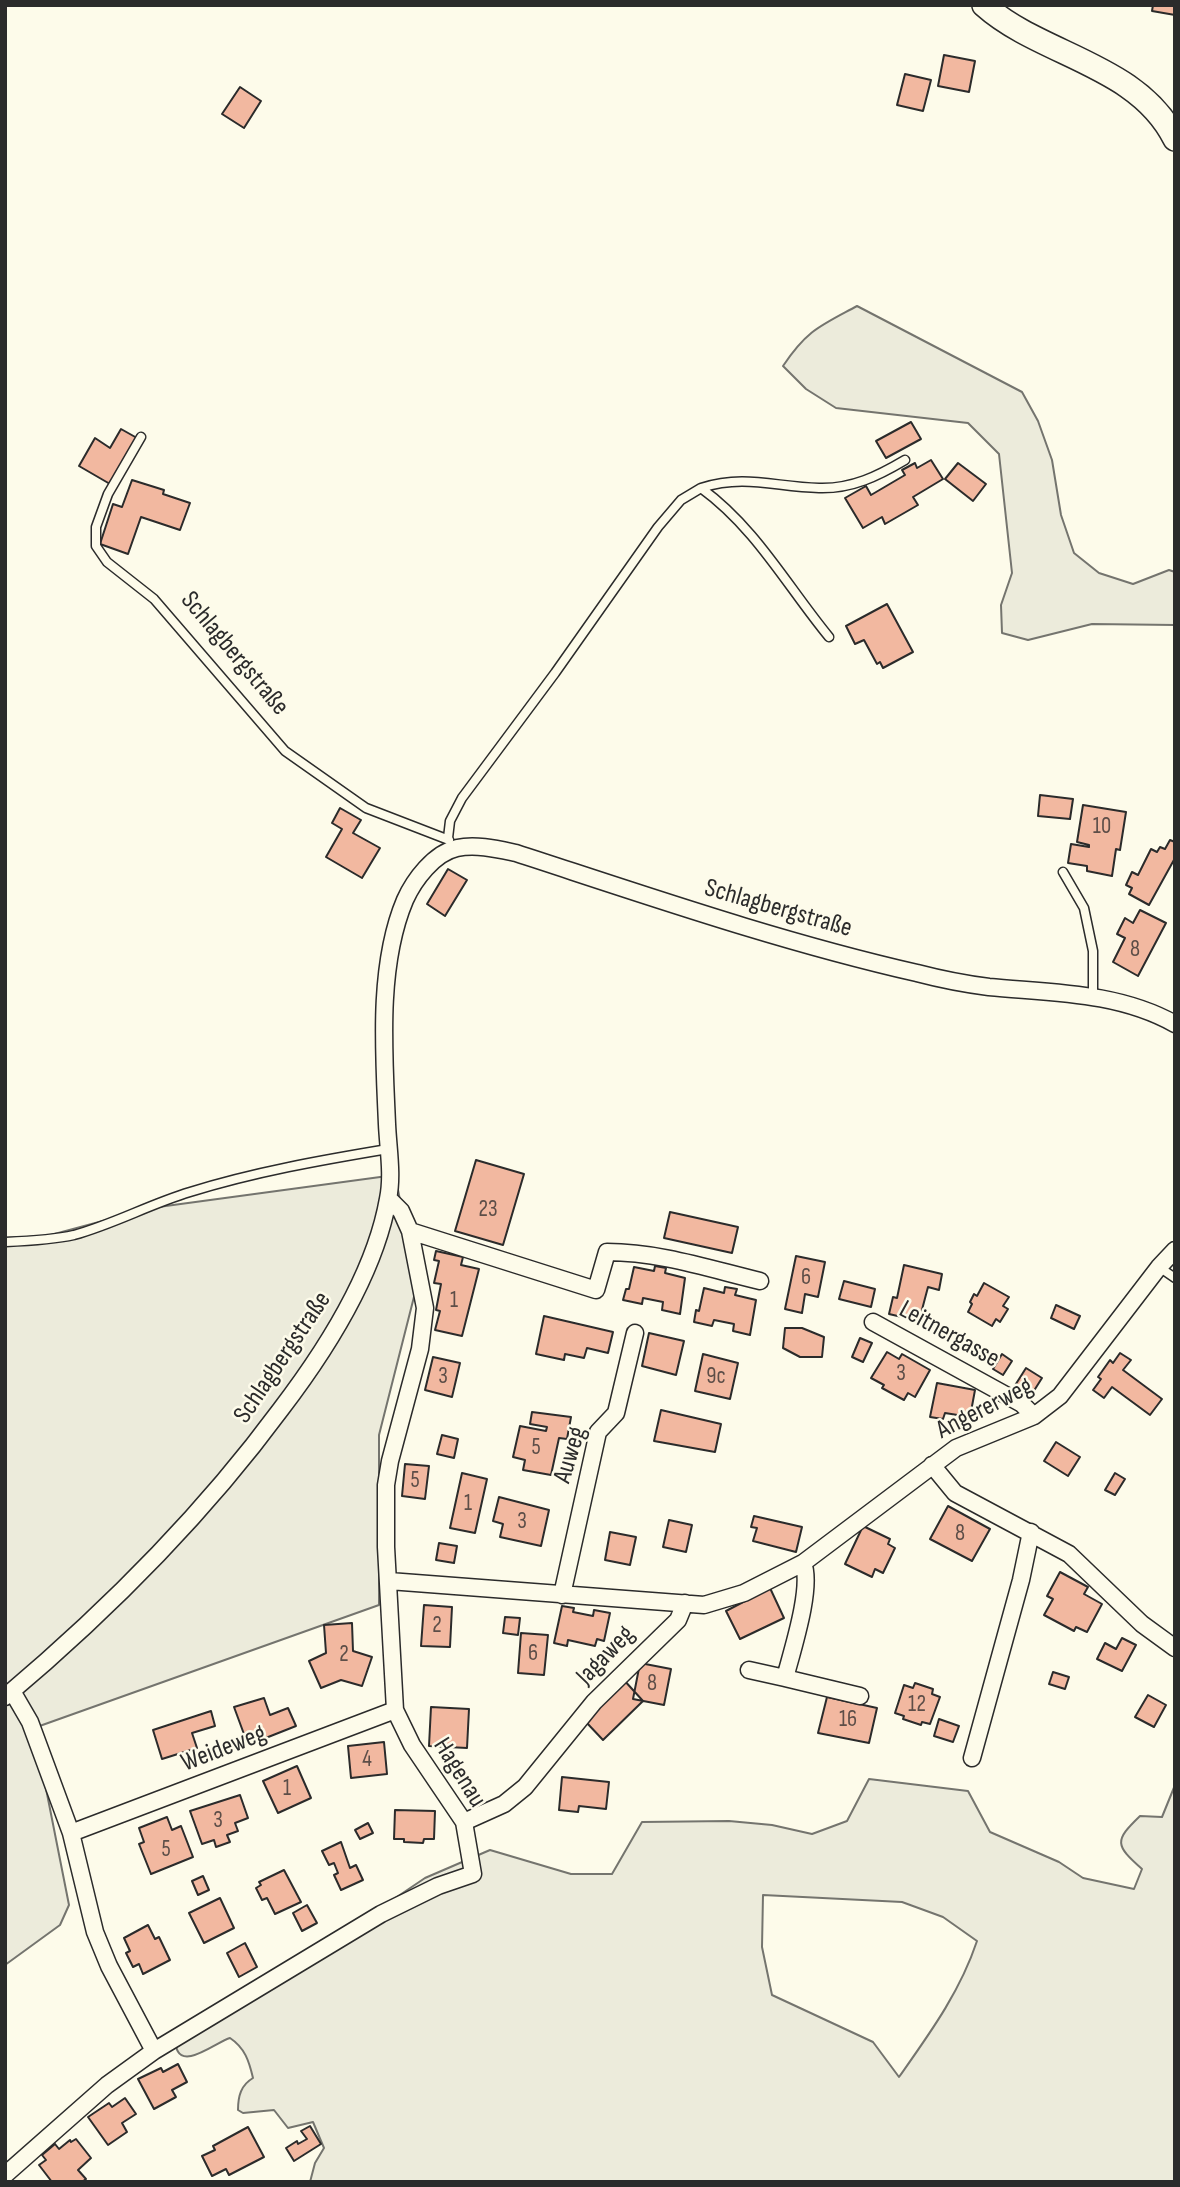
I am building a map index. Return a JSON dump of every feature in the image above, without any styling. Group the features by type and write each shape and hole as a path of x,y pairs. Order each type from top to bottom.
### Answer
{"main road":[{"path":"984,5 1002,21 1100,69 1136,92 1175,139"}],"street":[{"name":"Schlagbergstraße","path":"9,1694 123,1590 247,1456 309,1374 357,1290 374,1248 388,1199 382,1025 397,926 413,884 451,843 516,853 726,921 916,973 987,986 1093,997 1143,1009 1175,1024"},
{"name":"Hagenau","path":"5,2175 107,2085 153,2051 381,1914 438,1886 473,1874 464,1822 412,1745 395,1710 385,1514 386,1485 424,1325 423,1289 410,1231 401,1211 388,1199"},
{"path":"410,1231 596,1290 607,1252 658,1257 760,1281"},
{"name":"Angererweg","path":"1175,1250 1159,1266 1060,1396 1034,1416 966,1442 932,1465 955,1493 1069,1554 1142,1624 1175,1648"},
{"name":"Leitnergasse","path":"873,1322 1022,1404 1034,1416"},
{"name":"Auweg","path":"562,1595 598,1432 616,1413 635,1333"},
{"path":"389,1581 704,1605 726,1600 803,1563 932,1465"},
{"path":"972,1758 1021,1580 1031,1532"},
{"path":"785,1678 807,1587 803,1563"},
{"name":"Jagaweg","path":"464,1822 504,1804 525,1787 594,1702 636,1658 678,1620 685,1603"},
{"path":"750,1670 860,1696"},
{"path":"9,1694 30,1723 71,1833 95,1932 109,1966 153,2051"},
{"name":"Weideweg","path":"71,1833 395,1710"}],"lane":[{"name":"Schlagbergstraße","path":"141,437 101,509 94,537 102,554 117,570 154,599 285,751 366,808 451,843"},
{"path":"451,843 450,821 462,798 555,673 630,565 673,509 691,493 737,480 821,488 839,487 873,478 905,460"},
{"path":"701,488 718,500 761,545 830,637"},
{"path":"1063,872 1084,908 1094,951 1093,997"},
{"path":"5,1242 72,1235 97,1228 159,1201 218,1183 388,1149"},
{"path":"1159,1266 1175,1278"}],"shaded area":[{"path":"857,306 1022,392 1038,421 1052,460 1061,515 1074,553 1099,573 1133,584 1169,570 1175,572 1175,625 1092,624 1028,640 1002,633 1001,605 1012,573 999,454 968,423 836,408 806,389 783,366 807,336"},
{"path":"395,1175 417,1285 379,1435 379,1605 34,1728 69,1905 60,1925 5,1965 5,1238 47,1236 151,1208"},
{"path":"869,1779 968,1791 990,1832 1059,1862 1083,1878 1134,1889 1142,1869 1123,1848 1122,1837 1140,1816 1162,1817 1175,1785 1175,2182 310,2182 315,2163 324,2148 313,2122 288,2128 274,2110 243,2113 238,2110 241,2091 253,2078 248,2061 239,2046 230,2038 200,2053 185,2056 179,2053 176,2046 425,1878 490,1850 571,1874 612,1874 642,1822 729,1821 772,1825 812,1834 847,1821","holes":["763,1895 902,1902 943,1917 977,1941 953,1995 899,2077 873,2042 772,1995 762,1947"]}],"building":[{"path":"1153,5 1175,5 1175,15 1152,11"},
{"path":"944,55 975,61 969,92 938,86"},
{"path":"905,74 931,80 923,111 897,105"},
{"path":"240,87 261,101 244,128 222,114"},
{"path":"911,422 921,439 886,458 876,441"},
{"path":"121,429 137,438 110,484 79,466 95,438 110,448"},
{"path":"931,460 943,479 913,497 918,505 885,524 882,517 863,528 845,498 866,486 871,495 905,475 902,470 915,463 917,468"},
{"path":"958,463 986,484 973,501 945,479"},
{"path":"132,480 164,490 163,494 190,503 180,530 141,517 128,554 100,544 113,504 122,507"},
{"path":"887,604 913,652 883,668 880,662 877,664 864,640 855,644 846,626"},
{"path":"1040,795 1073,799 1070,819 1038,816"},
{"path":"1083,805 1126,812 1120,850 1116,849 1112,876 1087,871 1087,866 1068,863 1071,844 1089,847 1077,842"},
{"path":"340,808 361,820 353,833 380,848 362,878 326,857 342,829 332,823"},
{"path":"1170,840 1175,842 1175,858 1149,905 1129,894 1132,888 1126,885 1132,872 1138,875 1151,849 1157,852 1160,847 1165,849"},
{"path":"448,869 467,880 445,916 427,904"},
{"path":"1140,910 1166,923 1138,976 1113,962 1125,938 1117,934 1125,918 1133,923"},
{"path":"476,1160 524,1174 503,1245 455,1231"},
{"path":"670,1212 738,1227 732,1253 664,1238"},
{"path":"436,1251 463,1257 461,1265 479,1269 462,1336 435,1330 440,1311 436,1310 441,1284 434,1283 439,1261 434,1260"},
{"path":"796,1256 825,1262 818,1297 805,1294 802,1313 785,1309"},
{"path":"904,1265 942,1274 939,1290 928,1287 919,1321 889,1314 893,1297 897,1298"},
{"path":"655,1266 666,1268 665,1273 685,1278 680,1314 662,1310 663,1302 643,1298 642,1304 623,1300 626,1289 629,1289 634,1267 654,1271"},
{"path":"844,1281 875,1289 871,1307 839,1299"},
{"path":"984,1283 1009,1297 1003,1306 1008,1309 1000,1322 996,1319 992,1326 968,1312 974,1294 977,1296"},
{"path":"725,1287 737,1289 735,1295 756,1300 750,1335 733,1331 734,1324 714,1320 712,1326 694,1322 704,1288 724,1293"},
{"path":"1056,1305 1080,1316 1074,1329 1051,1318"},
{"path":"544,1316 613,1332 608,1353 587,1348 584,1358 565,1354 564,1360 536,1354"},
{"path":"785,1328 802,1328 824,1337 822,1357 800,1357 783,1348"},
{"path":"649,1333 684,1341 676,1375 642,1366"},
{"path":"860,1338 872,1343 863,1362 852,1357"},
{"path":"887,1352 899,1359 902,1354 930,1370 915,1397 908,1393 904,1400 882,1388 884,1385 871,1378"},
{"path":"1120,1353 1131,1360 1123,1370 1162,1399 1150,1415 1112,1387 1104,1398 1093,1390 1110,1360 1113,1363"},
{"path":"703,1354 738,1363 730,1399 695,1391"},
{"path":"1002,1354 1012,1361 1003,1375 993,1369"},
{"path":"433,1357 460,1363 452,1397 425,1390"},
{"path":"1026,1368 1042,1378 1030,1397 1014,1387"},
{"path":"937,1383 975,1390 970,1417 945,1413 943,1419 930,1417"},
{"path":"661,1410 721,1424 715,1452 654,1441"},
{"path":"532,1412 571,1417 567,1439 559,1438 551,1475 523,1470 525,1460 513,1457 520,1426 546,1431 547,1427 530,1424"},
{"path":"442,1435 458,1439 454,1458 437,1454"},
{"path":"1056,1442 1080,1457 1068,1476 1044,1461"},
{"path":"405,1464 429,1466 425,1499 402,1496"},
{"path":"462,1473 487,1479 475,1533 450,1528"},
{"path":"1115,1473 1125,1479 1115,1495 1105,1490"},
{"path":"499,1497 549,1510 541,1546 500,1537 503,1524 493,1521"},
{"path":"948,1506 990,1529 972,1561 930,1539"},
{"path":"754,1516 802,1527 796,1552 753,1541 757,1528 751,1527"},
{"path":"669,1520 692,1525 686,1552 663,1547"},
{"path":"863,1526 890,1539 888,1544 895,1548 883,1573 875,1569 872,1577 845,1564"},
{"path":"610,1532 636,1537 630,1565 605,1560"},
{"path":"439,1543 457,1546 454,1563 436,1560"},
{"path":"1060,1572 1088,1587 1084,1594 1102,1604 1087,1632 1076,1627 1074,1631 1044,1615 1053,1599 1047,1596"},
{"path":"770,1588 784,1618 740,1639 726,1611"},
{"path":"424,1605 452,1607 450,1647 421,1646"},
{"path":"562,1606 574,1608 573,1612 593,1616 594,1610 610,1613 604,1641 597,1639 595,1646 568,1640 567,1646 554,1643"},
{"path":"505,1617 520,1618 518,1635 503,1633"},
{"path":"352,1623 353,1651 372,1657 362,1686 341,1680 321,1688 309,1661 326,1653 324,1625"},
{"path":"521,1633 548,1635 544,1675 518,1673"},
{"path":"1122,1638 1136,1645 1122,1671 1097,1659 1105,1643 1116,1649"},
{"path":"640,1663 671,1669 664,1705 633,1699"},
{"path":"1053,1672 1069,1677 1065,1689 1049,1684"},
{"path":"623,1679 643,1701 603,1740 586,1722"},
{"path":"915,1683 933,1689 932,1694 940,1697 930,1724 922,1722 921,1725 895,1713 904,1685 913,1688"},
{"path":"1148,1695 1166,1705 1154,1727 1135,1717"},
{"path":"827,1697 877,1708 869,1743 818,1733"},
{"path":"264,1698 270,1715 288,1708 296,1726 248,1745 234,1707"},
{"path":"431,1707 469,1709 467,1748 429,1746"},
{"path":"211,1711 215,1726 192,1733 197,1748 162,1759 153,1730"},
{"path":"939,1719 959,1726 953,1742 934,1736"},
{"path":"384,1742 387,1774 351,1778 348,1746"},
{"path":"297,1766 311,1798 278,1813 263,1781"},
{"path":"562,1777 609,1782 606,1809 579,1806 578,1812 559,1810"},
{"path":"240,1795 248,1818 235,1823 238,1831 227,1835 230,1842 216,1847 214,1840 202,1844 190,1811"},
{"path":"395,1810 435,1811 434,1839 424,1839 423,1843 394,1839"},
{"path":"167,1817 172,1830 181,1826 193,1857 151,1874 139,1844 144,1842 139,1828"},
{"path":"368,1823 373,1833 360,1839 355,1830"},
{"path":"341,1842 350,1868 356,1865 363,1880 341,1890 334,1875 338,1873 334,1863 329,1865 322,1851"},
{"path":"284,1870 301,1902 275,1914 267,1898 262,1900 256,1888 261,1885 259,1882"},
{"path":"203,1876 209,1890 198,1895 192,1881"},
{"path":"220,1898 234,1928 204,1943 189,1913"},
{"path":"307,1905 317,1923 302,1931 293,1913"},
{"path":"148,1925 155,1939 159,1937 170,1960 143,1974 139,1964 133,1967 126,1953 130,1951 124,1938"},
{"path":"245,1943 257,1967 239,1977 227,1953"},
{"path":"178,2064 187,2082 172,2090 176,2097 154,2109 138,2079 161,2068 163,2072"},
{"path":"125,2098 136,2114 122,2123 127,2132 108,2145 88,2117 109,2103 112,2107"},
{"path":"310,2126 321,2144 294,2161 286,2148 297,2141 298,2144 307,2139 301,2131"},
{"path":"248,2127 264,2157 229,2175 226,2169 212,2176 202,2156 215,2150 213,2146"},
{"path":"76,2139 91,2158 78,2170 86,2179 82,2182 52,2182 39,2165 46,2160 42,2155 55,2144 59,2149 70,2140 71,2142"}]}
